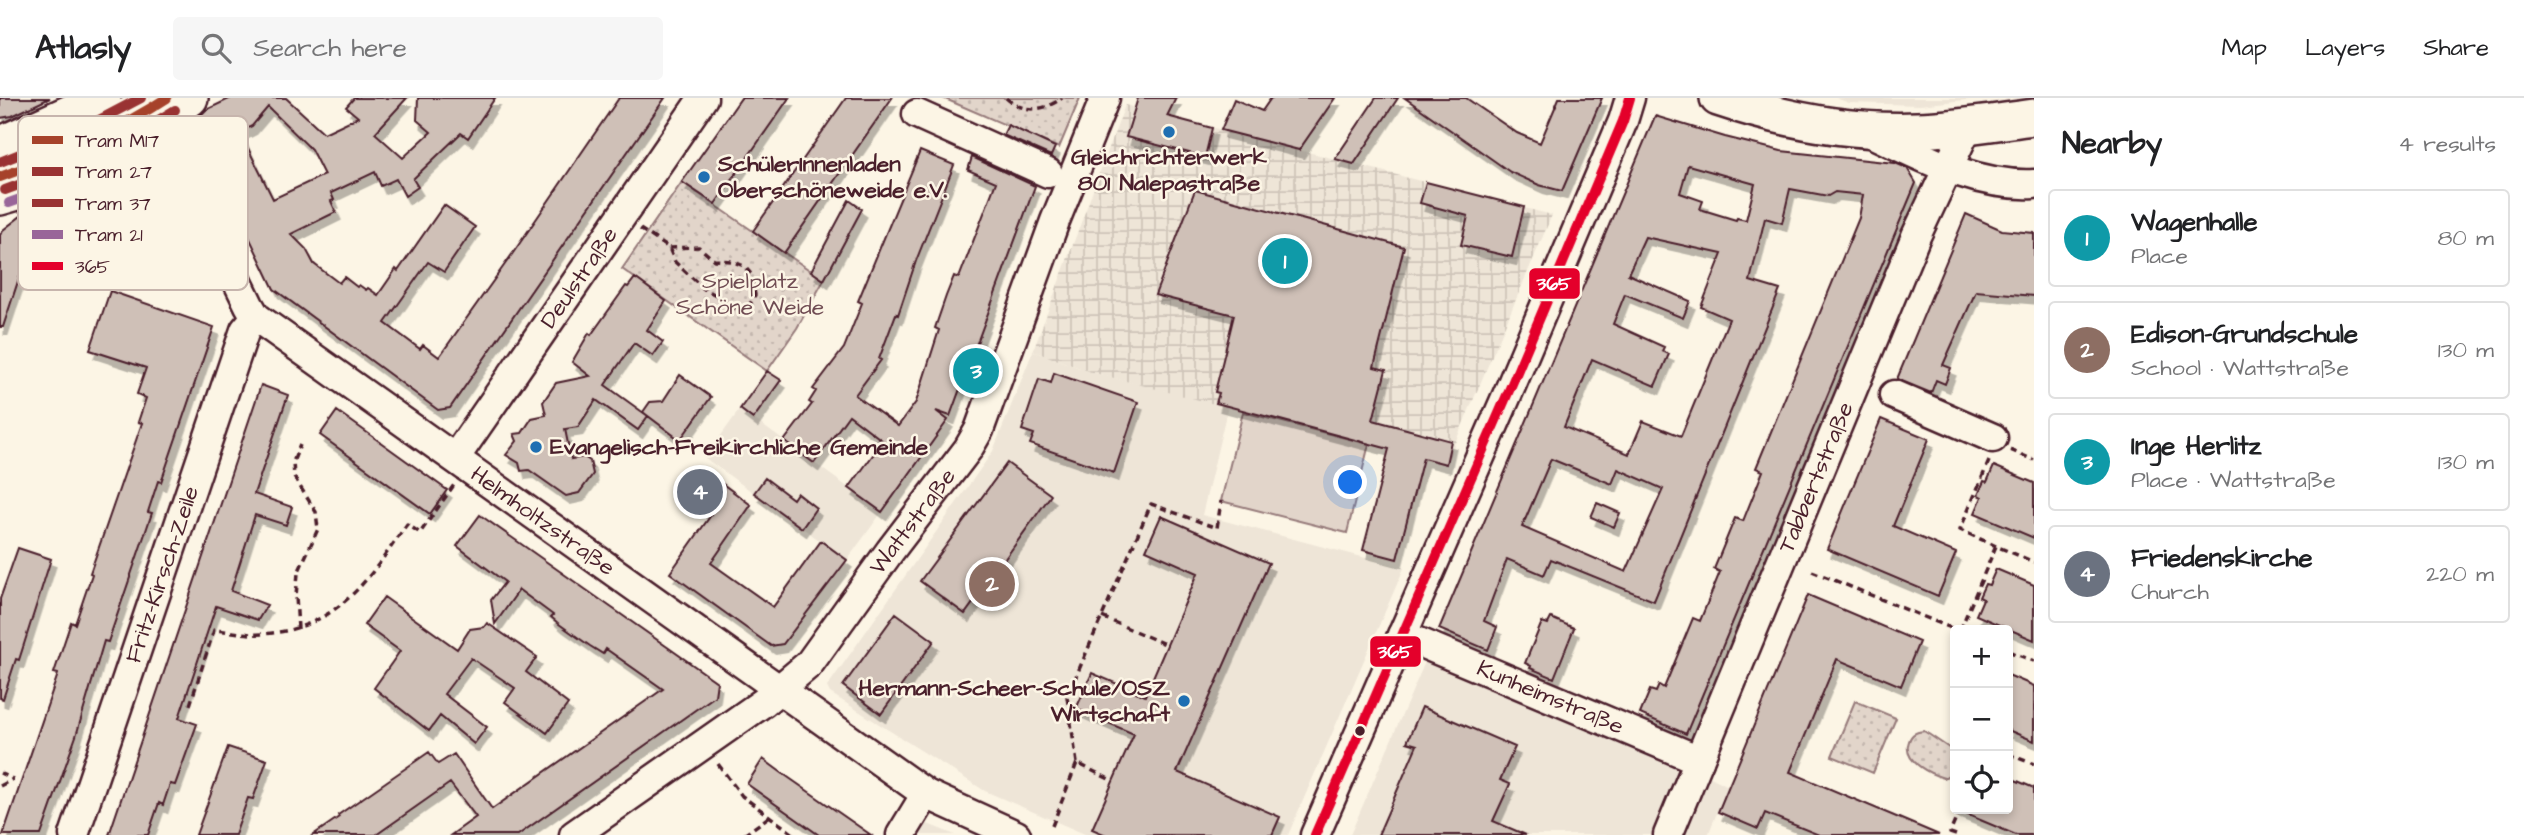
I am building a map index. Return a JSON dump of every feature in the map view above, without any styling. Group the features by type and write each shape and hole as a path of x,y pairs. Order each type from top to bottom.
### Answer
{"main road":[{"path":"64,116 103,98"},
{"path":"168,116 190,98"},
{"path":"1718,98 1775,115 1860,128 1919,130 2034,117"},
{"path":"0,145 18,137"},
{"path":"0,197 18,191"}],"street":[{"name":"Deulstraße","path":"455,471 703,98"},
{"name":"Wattstraße","path":"574,835 781,689 809,664 974,440 1060,209 1105,98"},
{"path":"1315,835 1511,386 1623,121 1630,98"},
{"path":"917,114 1048,173"},
{"name":"Tabbertstraße","path":"1668,835 1916,236 1963,136 1972,125"},
{"path":"1860,128 1948,168 2001,183 2034,184"},
{"name":"Helmholtzstraße","path":"241,290 256,317 455,471 781,689 926,794 1016,835"},
{"name":"Fritz-Kirsch-Zeile","path":"74,835 245,330 256,317"},
{"path":"1894,395 1992,446"},
{"name":"Kunheimstraße","path":"1402,635 1699,760"},
{"path":"901,835 926,794"}],"path":[{"path":"1006,98 1014,105 1029,110 1048,107 1062,98"},
{"path":"648,234 669,248 675,262 704,289 720,297 735,310 745,313 755,295 751,274 744,265 714,260 699,247 669,248"},
{"path":"298,629 298,573 318,529 316,512 294,477 293,462 300,445"},
{"path":"1992,446 1960,530 2034,562"},
{"path":"190,705 214,630 260,634 298,629 327,615 366,582 407,524 419,533 455,471"},
{"path":"1052,826 1077,763 1067,697 1151,504 1217,528 1221,501"},
{"path":"1960,625 1996,546"},
{"path":"1812,571 1950,627"},
{"path":"1102,617 1167,645"},
{"path":"2013,653 2034,662"},
{"path":"2013,756 2034,764"},
{"path":"714,758 742,796 795,835"},
{"path":"1077,763 1113,781"},
{"path":"0,773 13,779 0,786"},
{"path":"1956,835 1950,833 1958,814"},
{"path":"744,835 770,816"}],"shaded area":[{"path":"142,98 178,98 144,116 107,116"},
{"path":"1836,98 1982,98 1920,105 1849,103"},
{"path":"1125,105 1552,215 1446,464 1091,372 1033,351"},
{"path":"1033,351 1091,372 1228,406 1202,515 1404,568 1288,835 1087,835 985,791 830,693 827,687 993,451"},
{"path":"740,409 882,512 847,560 705,458"},
{"path":"1428,655 1674,758 1728,786 1708,835 1350,835"},
{"path":"925,823 955,835 911,835 918,824"}],"green space":[{"path":"943,98 1080,98 1059,148"},
{"path":"18,156 18,174 0,180 0,162"},
{"name":"Spielplatz Schöne Weide","path":"682,182 824,280 797,328 767,371 622,269"},
{"path":"1243,412 1369,444 1347,533 1221,501"},
{"path":"1855,701 1896,718 1873,773 1832,756"},
{"path":"1924,731 1950,749 1950,773 1944,778 1932,774 1910,757 1908,745 1915,733"}],"building":[{"path":"0,98 50,98 12,116 0,118"},
{"path":"231,98 286,98 324,133 358,117 346,107 354,98 407,98 375,133 403,158 431,132 417,120 418,98 495,98 468,138 461,133 413,179 418,187 405,196 396,179 381,186 375,172 331,193 336,212 291,234 306,249 314,264 339,283 344,277 357,287 359,285 366,290 368,288 378,295 444,205 475,227 444,272 428,262 385,323 420,349 423,345 439,357 619,98 665,98 450,408 438,410 274,289 248,235 248,148 273,199 324,175 311,149 268,107 248,128 248,116 200,116 206,110"},
{"path":"741,98 789,98 715,204 682,182"},
{"path":"846,98 892,98 784,253 753,231"},
{"name":"Gleichrichterwerk 801 Nalepastraße","path":"1138,98 1176,98 1167,116 1212,128 1205,157 1126,137"},
{"path":"1271,98 1335,98 1299,150 1221,130 1234,99 1262,111"},
{"path":"1376,98 1398,98 1354,164 1335,159"},
{"path":"1405,98 1466,98 1517,133 1540,143 1559,98 1602,98 1562,191 1539,185 1510,172"},
{"path":"1655,116 1781,151 1895,163 1907,168 1916,183 1686,734 1640,714 1650,690 1656,692 1659,685 1664,688 1693,618 1700,621 1720,572 1714,569 1735,518 1743,521 1763,471 1756,468 1859,218 1863,195 1835,192 1828,196 1790,189 1782,223 1765,218 1750,281 1780,290 1654,601 1551,559 1544,575 1507,559 1484,621 1497,627 1488,650 1439,629","holes":["1688,165 1755,184 1746,220 1736,220 1700,209 1703,201 1680,193","1645,237 1722,254 1701,307 1729,319 1681,436 1643,421 1629,454 1564,427 1592,359 1655,386 1669,354 1662,351 1664,347 1613,324 1625,294 1683,318 1690,301 1628,274","1551,459 1612,484 1618,469 1663,489 1626,572 1522,527"]},
{"path":"1008,125 1055,147 1051,156 1003,135"},
{"path":"920,151 954,165 879,359 881,360 855,395 898,426 916,402 939,330 935,328 946,296 954,276 959,278 996,182 968,170 972,157 1035,186 950,416 936,411 948,420 882,512 849,488 883,441 849,415 814,463 784,441 812,404 809,402 816,391 813,389 844,348 862,303 858,301"},
{"path":"1426,182 1524,207 1512,257 1461,245 1468,216 1420,203"},
{"path":"1195,190 1404,247 1374,367 1386,370 1373,420 1451,441 1446,464 1423,458 1397,559 1363,550 1389,449 1216,403 1219,393 1215,392 1234,315 1155,295"},
{"path":"849,200 862,209 824,280 811,271"},
{"path":"1966,214 2002,230 2034,233 2034,296 1976,291 1943,365 1951,368 1945,384 1936,380 1931,393 1897,379"},
{"path":"18,218 18,281 3,327 0,327 0,235"},
{"path":"635,278 666,301 647,330 663,342 653,356 634,343 605,385 648,416 638,430 596,400 578,427 565,429 571,459 584,457 590,461 593,474 579,493 566,496 529,470 521,471 519,463 506,455 517,441 514,434 522,433 532,418 546,415 543,402 556,383 590,376 572,362 589,333 591,335 626,286"},
{"path":"110,291 214,327 161,482 158,481 148,512 152,513 108,642 104,641 76,736 41,835 3,835 58,674 54,673 71,622 75,624 142,423 138,422 146,398 137,394 146,368 90,350"},
{"path":"767,371 781,380 753,419 740,409"},
{"path":"1054,373 1138,402 1114,473 1030,444 1034,434 1022,430 1039,379 1051,383"},
{"path":"680,375 711,397 680,440 643,412 650,402 663,401"},
{"path":"261,385 288,395 254,494 292,507 286,525 255,515 231,591 267,605 258,620 216,606 179,718 197,724 175,785 170,784 163,805 159,803 148,835 109,835"},
{"path":"337,411 447,490 430,514 320,435"},
{"path":"1881,419 1929,439 1893,526 1956,553 1938,596 1827,549"},
{"path":"1007,463 1051,495 965,614 920,581"},
{"path":"1994,466 2034,483 2034,538 1975,513 1982,497 1978,495"},
{"path":"692,467 718,485 720,482 751,505 711,563 773,607 821,541 847,560 783,644 771,646 670,573 711,515 675,491"},
{"path":"765,478 793,499 797,493 816,508 802,528 754,493"},
{"path":"1597,503 1620,513 1614,527 1591,517"},
{"path":"480,515 717,682 715,696 518,835 451,835 476,817 450,783 376,835 313,835 429,752 438,764 454,754 492,809 663,689 606,649 603,654 590,646 519,590 495,624 491,600 505,582 457,546"},
{"path":"1161,516 1269,563 1177,772 1280,817 1272,835 1106,835 1092,829 1134,734 1076,709 1092,673 1145,696 1198,573 1146,550"},
{"path":"18,548 51,559 19,660 16,659 3,699 0,698 0,599"},
{"path":"1996,569 2034,585 2034,640 2013,631 2013,625 1999,625 1976,615 1983,599 1979,597 1985,584 1989,585"},
{"path":"1808,595 1919,642 1901,686 1837,659 1790,772 1939,835 1819,835 1765,813 1758,829 1718,812"},
{"path":"384,597 457,649 470,629 484,627 487,623 537,657 526,672 568,704 547,733 505,702 515,688 471,658 444,694 487,727 474,744 440,716 429,731 374,688 400,651 364,625"},
{"path":"896,613 934,641 881,714 843,686"},
{"path":"1551,618 1574,628 1554,678 1530,668 1531,666 1525,663 1542,622 1548,624"},
{"path":"2013,677 2034,686 2034,741 2013,732"},
{"path":"1422,707 1515,747 1500,780 1510,784 1493,821 1526,835 1378,835 1417,745 1407,742"},
{"path":"228,747 267,760 253,799 248,798 235,835 196,835"},
{"path":"763,759 871,835 819,835 747,784"},
{"path":"2013,779 2034,788 2034,835 2016,835 1966,814 2013,814"}],"tram line":[{"name":"37","path":"107,116 141,98"},
{"name":"M17","path":"137,116 167,98"},
{"path":"1518,367 1607,155 1625,98"},
{"name":"27","path":"165,116 175,110"},
{"name":"37","path":"0,162 18,155"},
{"name":"M17","path":"0,177 18,170"},
{"name":"27","path":"5,190 18,185"},
{"name":"21","path":"9,203 18,200"}],"transit line":[{"name":"365","path":"1315,835 1511,386 1623,121 1630,98"}],"place":[{"name":"Gleichrichterwerk 801 Nalepastraße","path":"1169,132"},
{"name":"SchülerInnenladen Oberschöneweide e.V.","path":"704,177"},
{"name":"Wagenhalle","path":"1285,261"},
{"name":"Inge Herlitz","path":"976,371"},
{"name":"Evangelisch-Freikirchliche Gemeinde","path":"536,447"},
{"name":"Friedenskirche","path":"700,492"},
{"name":"Edison-Grundschule","path":"992,584"},
{"name":"Hermann-Scheer-Schule/OSZ Wirtschaft","path":"1184,701"}]}
